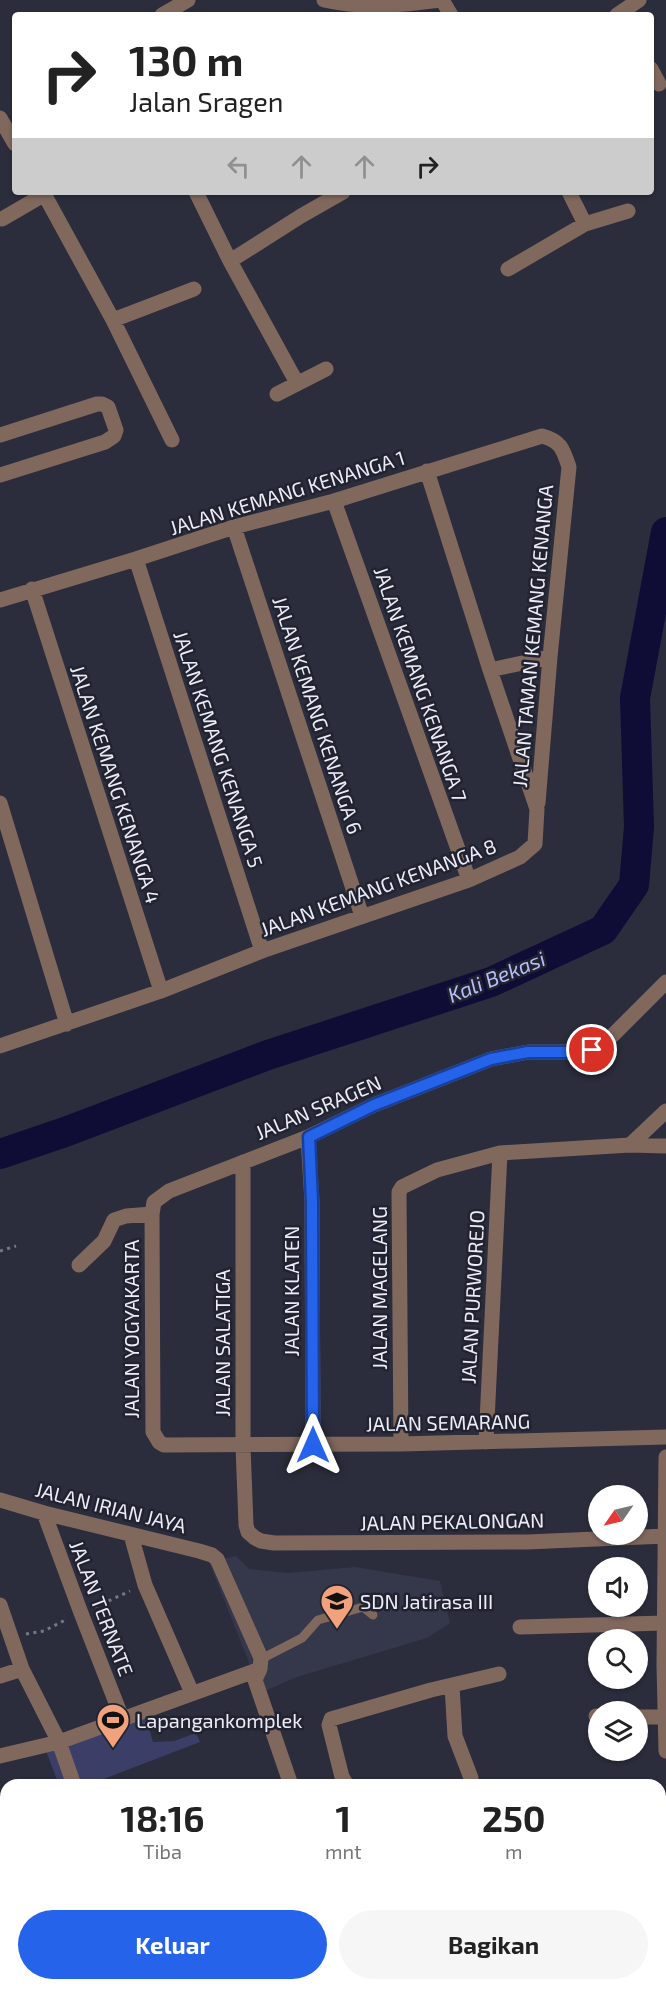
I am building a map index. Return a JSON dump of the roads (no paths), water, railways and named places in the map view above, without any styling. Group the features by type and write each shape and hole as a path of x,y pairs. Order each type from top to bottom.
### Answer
{"street":[{"path":"167,12 188,0"},
{"path":"324,0 343,4 389,6 442,0"},
{"path":"617,11 639,0"},
{"path":"654,74 660,84"},
{"path":"0,118 12,139"},
{"path":"2,219 41,195"},
{"path":"45,195 113,320 172,440"},
{"path":"197,195 230,261 297,383"},
{"path":"230,261 338,195"},
{"path":"570,195 585,224"},
{"path":"508,269 585,224 628,211"},
{"path":"113,320 194,289"},
{"path":"277,394 326,369"},
{"path":"0,435 97,404 108,407 116,430 114,436 105,442 0,475"},
{"name":"JALAN KEMANG KENANGA 1","path":"0,600 234,527 334,501 542,436 554,439 563,450 568,467"},
{"name":"JALAN TAMAN KEMANG KENANGA","path":"537,810 568,467"},
{"name":"JALAN KEMANG KENANGA 8","path":"0,1046 161,991 262,951 469,880 528,852 535,844 537,810 427,471"},
{"name":"JALAN KEMANG KENANGA 7","path":"334,501 469,880"},
{"name":"JALAN KEMANG KENANGA 6","path":"234,527 362,916"},
{"name":"JALAN KEMANG KENANGA 5","path":"136,559 262,951"},
{"name":"JALAN KEMANG KENANGA 4","path":"32,589 161,991"},
{"path":"490,670 550,657"},
{"path":"0,803 67,1024"},
{"name":"JALAN SRAGEN","path":"152,1214 154,1202 169,1191 309,1137 374,1105 491,1059 528,1052 592,1050 608,1040 666,982"},
{"path":"630,1145 666,1111"},
{"name":"JALAN KLATEN","path":"309,1137 312,1201 313,1445"},
{"name":"JALAN MAGELANG","path":"401,1444 399,1192 408,1184 437,1170 500,1153 630,1145 666,1146"},
{"name":"JALAN PURWOREJO","path":"486,1442 500,1153"},
{"name":"JALAN SALATIGA","path":"243,1162 243,1446 246,1525"},
{"path":"78,1264 104,1241 114,1220 126,1216 152,1214"},
{"name":"JALAN YOGYAKARTA","path":"152,1214 153,1432 159,1442"},
{"name":"JALAN SEMARANG","path":"159,1442 171,1446 243,1446 666,1437"},
{"path":"666,1457 664,1717 666,1751"},
{"name":"JALAN IRIAN JAYA","path":"0,1500 212,1555 222,1568 261,1658 260,1669"},
{"name":"JALAN TERNATE","path":"44,1513 122,1718"},
{"name":"JALAN PEKALONGAN","path":"246,1525 248,1532 255,1538 274,1543 527,1542 665,1536"},
{"path":"131,1535 145,1585 192,1693"},
{"path":"0,1605 22,1669 59,1742 72,1779"},
{"path":"520,1627 665,1623"},
{"path":"0,1676 22,1669"},
{"path":"0,1756 59,1742 260,1669"},
{"path":"260,1669 255,1680 289,1779"},
{"path":"344,1779 329,1725 331,1719 431,1690 499,1674"},
{"path":"452,1686 456,1736 471,1779"},
{"path":"648,1717 664,1717"}],"lane":[{"path":"260,1669 265,1657 302,1638 318,1620 363,1607 373,1615"}],"waterway":[{"name":"Kali Bekasi","path":"0,1154 65,1132 268,1055 491,982 603,930 634,885 639,827 635,698 666,532"}],"place":[{"name":"SDN Jatirasa III","path":"337,1630"},
{"name":"Lapangankomplek","path":"113,1749"}]}
